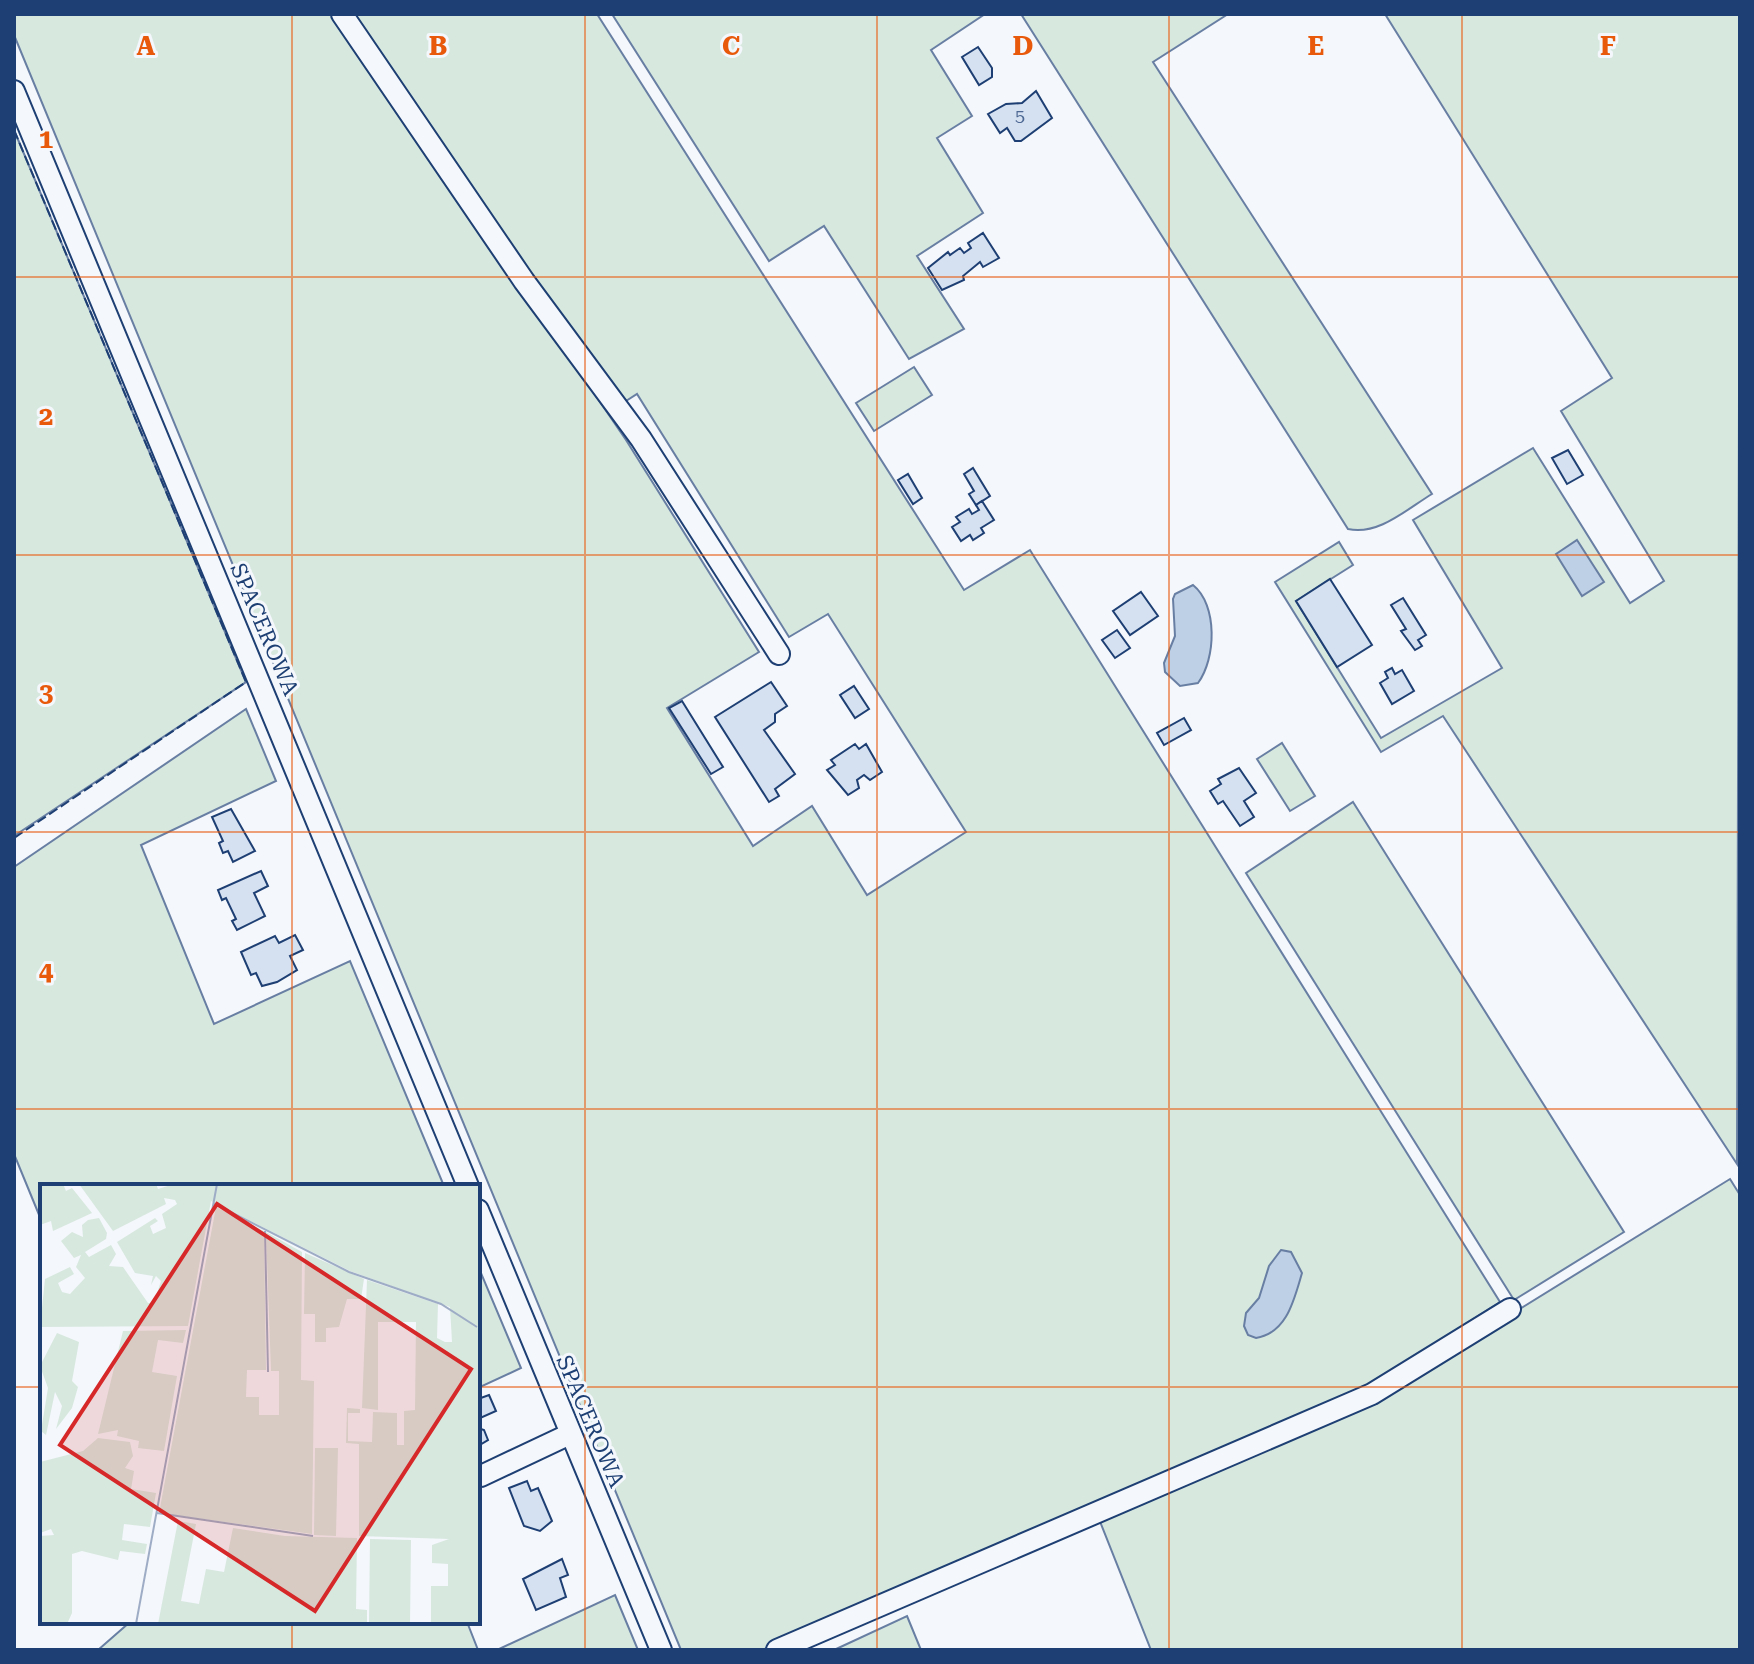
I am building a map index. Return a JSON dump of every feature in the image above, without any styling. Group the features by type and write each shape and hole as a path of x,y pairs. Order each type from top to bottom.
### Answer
{"street":[{"path":"342,14 524,281 641,439 779,654"},
{"name":"SPACEROWA","path":"14,91 467,1184"},
{"name":"SPACEROWA","path":"480,1215 661,1650"},
{"path":"777,1650 1372,1394 1510,1309"},
{"path":"481,1476 570,1434"}],"shaded area":[{"path":"23,14 335,14 626,440 759,652 667,708 753,846 812,806 867,895 966,832 828,614 789,637 637,394 626,401 554,307 352,14 597,14 964,590 1030,550 1500,1302 1370,1385 1150,1485 762,1650 681,1650 14,35 14,15"},
{"path":"612,14 985,14 931,50 972,116 937,138 983,213 917,256 964,329 909,359 824,226 769,261"},
{"path":"1021,14 1228,14 1153,62 1432,494 1381,525 1370,529 1348,529"},
{"path":"1385,14 1740,14 1737,1164 1443,716 1381,752 1275,582 1339,542 1353,565 1296,601 1381,738 1502,668 1413,520 1533,448 1630,603 1664,581 1561,411 1612,378"},
{"path":"14,130 246,682 14,836"},
{"path":"914,367 932,395 874,431 856,403"},
{"path":"246,709 276,781 141,845 214,1024 350,961 443,1184 40,1184 40,1217 14,1154 14,867"},
{"path":"1282,743 1315,796 1290,811 1257,759"},
{"path":"1353,802 1624,1232 1514,1300 1246,873"},
{"path":"1730,1179 1740,1195 1740,1650 1151,1650 1099,1519 1379,1396"},
{"path":"480,1271 521,1368 480,1387"},
{"path":"615,1595 638,1650 497,1650"},
{"path":"907,1616 921,1650 834,1650"},
{"path":"128,1624 468,1624 478,1650 98,1650"}],"water":[{"path":"1577,540 1604,582 1582,596 1556,554"},
{"path":"1193,585 1207,605 1212,632 1211,647 1198,683 1180,686 1165,672 1164,663 1175,636 1173,599 1175,594"},
{"path":"1281,1250 1291,1252 1302,1273 1288,1314 1275,1330 1256,1338 1248,1335 1244,1326 1246,1313 1259,1298 1269,1266"}],"building":[{"path":"978,47 992,68 992,77 979,85 962,57"},
{"path":"1036,91 1052,118 1021,141 1015,141 1007,128 1000,133 988,114 1006,104 1022,103"},
{"path":"983,233 999,258 983,267 980,262 963,276 964,280 942,290 928,268 948,252 950,255 960,248 964,253 971,248 968,243"},
{"path":"1568,450 1583,475 1567,484 1552,458"},
{"path":"973,468 990,496 976,505 969,494 974,491 964,474"},
{"path":"908,474 922,498 913,504 898,480"},
{"path":"982,501 994,520 981,528 984,533 973,540 970,535 961,541 952,527 960,522 956,517 969,509 972,514 979,510 976,505"},
{"path":"1330,579 1372,645 1337,667 1296,601"},
{"path":"1141,592 1158,616 1130,635 1113,611"},
{"path":"1403,598 1426,635 1418,640 1422,646 1415,650 1401,631 1406,629 1391,605"},
{"path":"1117,630 1130,648 1115,658 1102,640"},
{"path":"1392,668 1395,674 1402,670 1414,691 1392,704 1380,683 1388,678 1385,672"},
{"path":"771,682 787,706 775,714 775,722 764,730 795,774 775,789 779,796 769,802 715,717"},
{"path":"854,686 869,709 855,718 840,695"},
{"path":"682,701 723,767 711,774 669,708"},
{"path":"1184,718 1191,730 1164,745 1157,733"},
{"path":"855,744 859,749 866,744 882,772 870,780 864,775 857,780 859,788 848,795 827,770 835,765 831,760"},
{"path":"1239,768 1256,793 1244,801 1254,817 1240,826 1223,801 1218,804 1210,791 1221,784 1218,779"},
{"path":"231,809 255,851 233,862 228,851 223,853 219,843 223,841 212,817"},
{"path":"261,871 268,886 254,893 265,916 237,930 232,921 236,919 226,898 222,900 218,890"},
{"path":"295,935 303,950 290,956 297,970 277,982 262,986 256,973 251,975 241,952 275,936 279,943"},
{"path":"489,1395 496,1411 480,1418 480,1398"},
{"path":"480,1429 484,1430 488,1440 480,1445"},
{"path":"527,1481 531,1491 538,1488 552,1521 540,1531 524,1526 509,1488"},
{"path":"562,1559 568,1575 560,1578 566,1597 536,1610 523,1579"}],"fence":[{"path":"14,130 246,682 14,838"}]}
